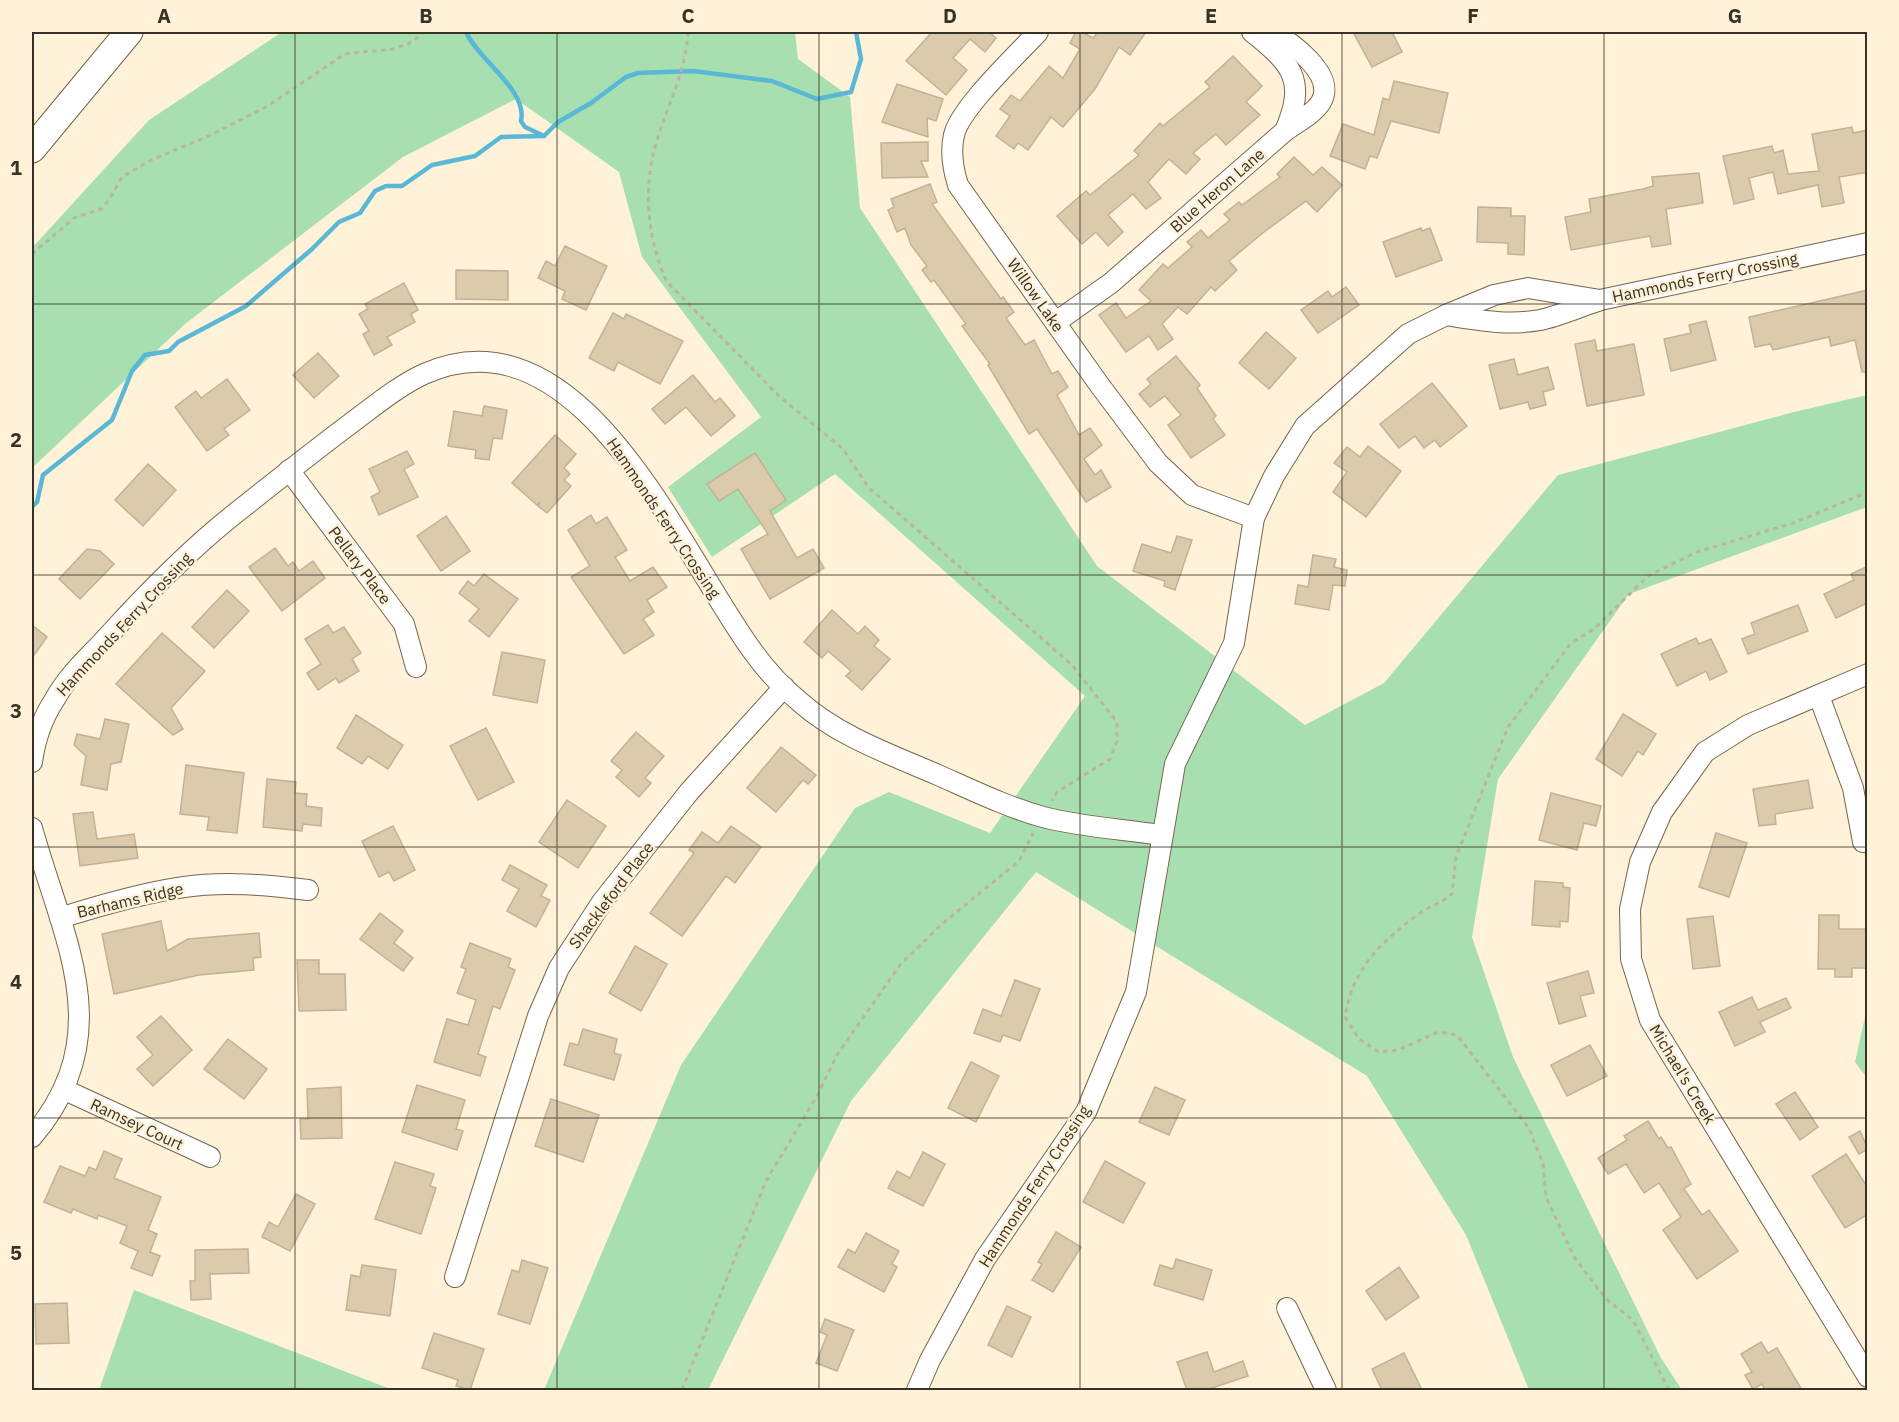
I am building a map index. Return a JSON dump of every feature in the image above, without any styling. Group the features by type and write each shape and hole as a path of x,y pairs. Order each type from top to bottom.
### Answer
{"street":[{"path":"32,149 129,32"},
{"name":"Willow Lake","path":"1038,32 964,114 954,134 952,164 958,185 972,208 1158,463 1192,495 1254,518"},
{"name":"Blue Heron Lane","path":"1056,322 1111,282 1285,131 1297,98 1296,84 1275,51 1252,32"},
{"path":"1272,32 1296,48 1314,66 1322,78 1325,90 1322,101 1313,111 1285,131"},
{"name":"Hammonds Ferry Crossing","path":"917,1390 930,1360 985,1259 1086,1112 1136,992 1174,764 1234,643 1254,518 1274,476 1305,426 1408,334 1494,295 1528,288 1600,300 1868,243"},
{"path":"1446,315 1494,322 1523,322 1541,320 1600,300"},
{"name":"Hammonds Ferry Crossing","path":"32,762 46,715 68,680 182,558 289,470 402,387 423,374 445,367 481,362 531,372 562,391 622,450 754,654 800,702 844,732 951,781 1042,816 1161,835"},
{"name":"Pellary Place","path":"289,470 404,624 416,667"},
{"name":"Michael's Creek","path":"1868,674 1748,725 1705,752 1662,812 1640,862 1630,909 1631,959 1650,1020 1868,1377"},
{"name":"Shackleford Place","path":"455,1276 538,1016 559,968 591,917 682,801 784,687"},
{"path":"1819,696 1853,788 1863,842"},
{"path":"32,828 60,918 80,1003 76,1055 65,1090 32,1137"},
{"name":"Barhams Ridge","path":"60,918 114,901 186,886 267,886 308,890"},
{"name":"Ramsey Court","path":"65,1090 210,1157"},
{"path":"1287,1308 1326,1390"}],"path":[{"path":"32,254 75,218 101,209 122,177 151,160 211,135 266,107 345,54 392,49 408,44 425,32"},
{"path":"682,1390 766,1180 817,1096 837,1055 900,964 942,924 1018,861 1057,792 1110,759 1115,751 1118,732 1114,716 1072,665 868,487 843,449 779,396 667,282 657,262 648,189 655,147 680,79 688,32"},
{"path":"1670,1390 1633,1320 1606,1299 1574,1257 1546,1197 1544,1164 1529,1128 1457,1035 1438,1032 1398,1050 1379,1052 1359,1039 1345,1017 1349,992 1365,962 1417,914 1443,902 1452,894 1456,857 1508,727 1571,643 1594,629 1648,576 1697,552 1796,522 1868,492"}],"green space":[{"path":"282,32 795,32 798,59 850,97 860,208 1097,566 1305,725 1384,683 1558,475 1794,412 1867,395 1867,507 1629,594 1498,779 1472,937 1513,1057 1661,1358 1682,1390 1529,1390 1466,1235 1367,1076 1036,872 851,1101 708,1390 544,1390 681,1065 855,808 889,792 990,833 1085,696 835,474 712,557 668,487 761,417 642,257 619,172 516,99 403,157 185,324 32,468 32,248 149,120"},
{"path":"1867,1008 1868,1078 1855,1062"},
{"path":"134,1290 393,1390 99,1390"}],"building":[{"path":"932,32 989,32 996,38 985,52 970,39 953,58 967,70 946,95 906,61"},
{"path":"1076,32 1082,32 1093,38 1098,32 1146,32 1130,55 1119,47 1095,89 1063,127 1051,117 1028,150 1018,143 1014,149 996,136 1010,116 1000,109 1011,95 1020,101 1049,66 1063,78 1080,49 1070,43"},
{"path":"1353,32 1392,32 1402,52 1372,67"},
{"path":"1233,56 1262,86 1246,102 1260,115 1226,145 1216,134 1193,153 1200,159 1186,174 1169,159 1148,182 1161,198 1146,209 1133,194 1108,215 1123,232 1108,246 1096,232 1082,244 1057,216 1086,191 1090,195 1139,155 1134,151 1160,123 1163,126 1210,87 1205,82"},
{"path":"1394,81 1448,93 1439,133 1391,121 1377,158 1370,156 1365,169 1330,156 1343,124 1374,135 1383,98 1389,100"},
{"path":"897,84 943,99 936,121 927,118 928,137 882,122"},
{"path":"1852,127 1853,133 1868,130 1868,172 1839,177 1844,203 1822,207 1818,185 1778,194 1773,172 1749,178 1754,199 1734,204 1723,156 1772,146 1774,153 1783,150 1788,174 1819,171 1812,134"},
{"path":"928,142 928,161 921,161 928,177 882,178 881,143"},
{"path":"1294,157 1313,175 1322,167 1342,185 1317,212 1306,201 1229,261 1237,270 1215,291 1211,287 1187,314 1178,307 1162,324 1173,339 1158,350 1149,336 1126,352 1099,315 1116,303 1126,318 1151,301 1139,290 1163,264 1168,268 1192,247 1187,242 1201,230 1208,238 1230,220 1224,214 1239,202 1242,205 1280,177 1277,174"},
{"path":"1699,173 1703,203 1666,209 1671,244 1652,247 1650,236 1571,250 1565,217 1591,212 1589,199 1653,186 1652,177"},
{"path":"930,184 937,202 932,204 1001,299 1003,297 1014,312 1006,318 1025,345 1034,340 1052,374 1058,371 1068,387 1057,395 1079,435 1090,428 1102,445 1084,459 1095,475 1101,470 1111,487 1086,502 1037,429 1029,434 988,365 990,364 962,326 966,324 934,280 931,282 922,270 927,266 911,245 905,228 897,232 888,210 894,207 891,199"},
{"path":"1478,207 1511,208 1511,216 1525,216 1524,255 1508,254 1508,243 1477,242"},
{"path":"1421,228 1422,231 1430,228 1442,260 1396,277 1383,242"},
{"path":"565,246 607,266 586,310 562,299 565,291 538,278 546,261 555,266"},
{"path":"456,270 508,271 508,300 456,299"},
{"path":"404,283 418,310 411,314 415,322 387,337 392,345 374,355 363,334 369,331 359,314 368,309 365,304"},
{"path":"1346,287 1359,305 1318,333 1301,310 1328,291 1332,297"},
{"path":"1868,290 1868,372 1862,372 1855,340 1831,346 1829,337 1773,350 1770,344 1755,347 1749,317"},
{"path":"613,313 624,319 626,314 683,341 660,384 618,362 614,371 589,358"},
{"path":"1706,321 1716,360 1671,371 1664,339 1691,333 1689,325"},
{"path":"1266,332 1296,358 1269,389 1239,363"},
{"path":"1595,340 1597,351 1634,344 1644,395 1587,406 1575,344"},
{"path":"318,353 339,376 314,398 293,375"},
{"path":"1176,356 1200,385 1197,388 1216,416 1213,419 1225,435 1191,458 1168,425 1181,415 1165,396 1150,407 1139,394 1151,384 1147,379"},
{"path":"1514,359 1518,375 1548,367 1554,389 1543,392 1546,405 1530,409 1528,402 1500,409 1489,365"},
{"path":"693,375 715,402 720,398 735,416 711,436 686,407 665,424 652,409"},
{"path":"227,379 250,410 224,429 229,435 207,451 175,407 196,391 201,398"},
{"path":"1432,383 1467,426 1440,447 1435,440 1424,448 1415,436 1399,448 1380,424"},
{"path":"484,406 507,410 502,439 493,438 489,460 475,458 476,450 448,446 454,411 482,416"},
{"path":"555,435 576,454 564,468 570,474 564,480 571,486 547,513 538,506 540,502 537,505 512,483"},
{"path":"1368,446 1401,471 1366,517 1333,492 1347,472 1334,463 1347,447 1360,457"},
{"path":"407,451 414,464 404,469 418,497 379,515 371,497 380,492 369,469"},
{"path":"755,453 786,500 770,511 797,558 813,549 824,568 770,599 741,549 768,534 738,489 719,501 707,484"},
{"path":"148,464 176,490 143,526 115,500"},
{"path":"591,515 596,524 607,517 627,550 615,557 630,581 653,567 667,587 647,600 654,612 643,619 654,635 624,654 571,577 590,566 568,530"},
{"path":"446,516 470,551 441,571 417,536"},
{"path":"1177,536 1192,540 1175,590 1164,586 1165,581 1133,571 1142,544 1171,553"},
{"path":"275,548 288,566 293,562 299,571 313,561 325,578 282,611 249,567"},
{"path":"87,549 100,551 114,564 80,599 59,579"},
{"path":"1313,555 1336,559 1334,567 1347,570 1345,586 1333,585 1329,610 1295,604 1298,585 1308,587"},
{"path":"1868,566 1868,609 1865,604 1836,618 1824,594 1854,580 1851,574"},
{"path":"484,574 518,599 489,637 469,621 479,609 459,593 468,581 474,586"},
{"path":"227,590 249,611 214,648 192,627"},
{"path":"1798,605 1808,631 1748,654 1742,639 1755,634 1751,623"},
{"path":"832,610 858,634 865,626 879,640 874,646 890,659 862,690 846,676 851,671 828,651 822,658 804,642"},
{"path":"32,625 47,637 32,658"},
{"path":"328,625 333,633 344,627 361,653 352,659 359,671 339,683 336,678 318,690 307,673 321,664 305,639"},
{"path":"162,633 205,671 171,708 183,729 173,735 116,684"},
{"path":"1696,638 1699,644 1711,639 1727,672 1710,680 1706,671 1677,686 1661,654"},
{"path":"502,652 545,660 537,703 493,695"},
{"path":"1623,714 1656,734 1643,755 1638,751 1622,776 1596,759"},
{"path":"356,715 403,745 388,769 368,756 362,764 337,748"},
{"path":"105,719 129,724 121,762 111,764 107,790 81,785 86,756 74,745 77,734 100,739"},
{"path":"486,728 514,782 478,800 450,746"},
{"path":"636,732 664,756 645,778 651,783 639,797 616,777 622,770 611,761"},
{"path":"781,747 816,775 808,784 803,780 776,812 747,788"},
{"path":"186,765 244,773 237,833 207,830 209,817 180,814"},
{"path":"267,779 296,782 295,793 307,794 306,806 322,808 321,826 303,824 302,831 263,827"},
{"path":"1808,780 1813,808 1775,814 1776,824 1759,826 1753,789"},
{"path":"1551,793 1601,806 1596,826 1584,823 1577,850 1539,840"},
{"path":"567,800 606,826 578,868 539,842"},
{"path":"93,812 97,839 134,834 138,858 80,866 73,814"},
{"path":"393,826 415,870 394,881 389,872 379,877 362,841"},
{"path":"731,826 761,847 735,883 726,876 682,936 650,913 694,853 689,850 702,832 718,843"},
{"path":"1716,833 1747,843 1729,897 1699,887"},
{"path":"510,865 547,885 541,896 550,900 536,927 507,911 519,889 502,880"},
{"path":"1535,881 1563,883 1563,887 1570,888 1568,922 1560,921 1560,927 1532,925"},
{"path":"380,913 403,931 394,943 413,958 403,971 360,939"},
{"path":"1819,915 1839,915 1839,929 1866,929 1866,968 1852,968 1852,977 1835,977 1835,969 1818,969"},
{"path":"1713,916 1720,966 1693,969 1687,919"},
{"path":"161,921 167,951 188,939 259,933 261,957 253,958 254,970 199,975 114,994 102,934"},
{"path":"470,943 511,959 508,967 515,970 500,1009 493,1006 478,1054 486,1057 480,1076 434,1062 447,1019 468,1025 476,1000 457,993 466,969 461,967"},
{"path":"635,946 667,964 641,1011 609,993"},
{"path":"297,960 319,960 319,974 345,974 346,1010 299,1011"},
{"path":"1588,971 1594,993 1580,996 1586,1016 1559,1024 1547,983"},
{"path":"1015,980 1040,989 1020,1041 1003,1035 1000,1042 974,1033 983,1009 1001,1016"},
{"path":"1752,997 1758,1010 1786,998 1791,1008 1760,1022 1765,1032 1735,1046 1719,1012"},
{"path":"161,1016 192,1050 153,1086 137,1069 153,1055 137,1037"},
{"path":"583,1029 617,1039 614,1053 621,1055 614,1080 564,1065 570,1043 578,1045"},
{"path":"228,1039 267,1069 244,1099 204,1069"},
{"path":"1590,1045 1607,1076 1567,1096 1551,1065"},
{"path":"971,1062 999,1076 976,1122 948,1108"},
{"path":"417,1085 465,1100 456,1129 463,1131 457,1150 402,1132"},
{"path":"341,1087 342,1138 301,1139 300,1119 308,1119 307,1089"},
{"path":"1155,1087 1185,1100 1169,1135 1139,1122"},
{"path":"1795,1092 1818,1127 1800,1140 1776,1104"},
{"path":"551,1099 599,1115 583,1162 535,1146"},
{"path":"1648,1121 1659,1139 1661,1137 1668,1148 1671,1147 1691,1184 1684,1189 1702,1215 1709,1210 1738,1251 1697,1279 1663,1230 1681,1217 1659,1183 1644,1193 1626,1164 1608,1174 1598,1158 1627,1140 1624,1136"},
{"path":"1860,1131 1868,1149 1859,1154 1849,1137"},
{"path":"104,1151 122,1159 114,1178 161,1197 148,1230 157,1234 150,1252 160,1256 152,1276 131,1268 138,1251 120,1243 127,1226 98,1215 97,1219 73,1209 71,1213 44,1202 60,1166 85,1176 89,1167 96,1170"},
{"path":"923,1152 945,1164 923,1206 888,1188 897,1171 910,1178"},
{"path":"1846,1154 1868,1188 1868,1214 1845,1228 1812,1176"},
{"path":"1105,1161 1145,1183 1123,1223 1083,1202"},
{"path":"395,1162 434,1174 430,1186 436,1188 421,1234 375,1219"},
{"path":"296,1194 315,1204 290,1251 262,1237 269,1222 278,1227"},
{"path":"1056,1232 1081,1247 1053,1292 1032,1280 1042,1264 1038,1262"},
{"path":"866,1233 899,1251 892,1264 897,1267 884,1292 838,1267 848,1249 855,1253"},
{"path":"248,1249 249,1273 210,1274 211,1299 191,1300 190,1281 195,1281 195,1250"},
{"path":"1176,1259 1212,1270 1203,1300 1154,1285 1160,1265 1173,1269"},
{"path":"522,1260 548,1268 530,1324 498,1314 512,1270 519,1272"},
{"path":"362,1265 396,1270 390,1316 346,1310 351,1275 360,1277"},
{"path":"1399,1267 1419,1297 1386,1320 1366,1291"},
{"path":"67,1303 69,1343 36,1344 35,1304"},
{"path":"1007,1306 1031,1317 1012,1357 988,1345"},
{"path":"825,1319 854,1330 837,1371 816,1363 827,1335 820,1332"},
{"path":"434,1333 484,1349 470,1390 456,1386 458,1380 422,1368"},
{"path":"1761,1342 1768,1353 1777,1348 1802,1390 1765,1390 1762,1384 1753,1389 1745,1375 1752,1372 1741,1354"},
{"path":"1207,1352 1214,1372 1243,1361 1248,1376 1206,1390 1187,1390 1177,1362"},
{"path":"1404,1353 1422,1390 1382,1390 1372,1369"}],"waterway":[{"path":"466,32 472,43 501,75 517,98 521,109 521,121 525,127 544,136"},
{"path":"32,507 37,502 43,475 112,420 132,371 145,355 169,351 178,342 246,306 312,249 339,222 360,213 375,191 386,186 402,186 432,165 475,156 501,137 544,136 558,122 591,103 626,77 638,73 693,71 772,81 817,99 851,92 861,59 856,32"}]}
